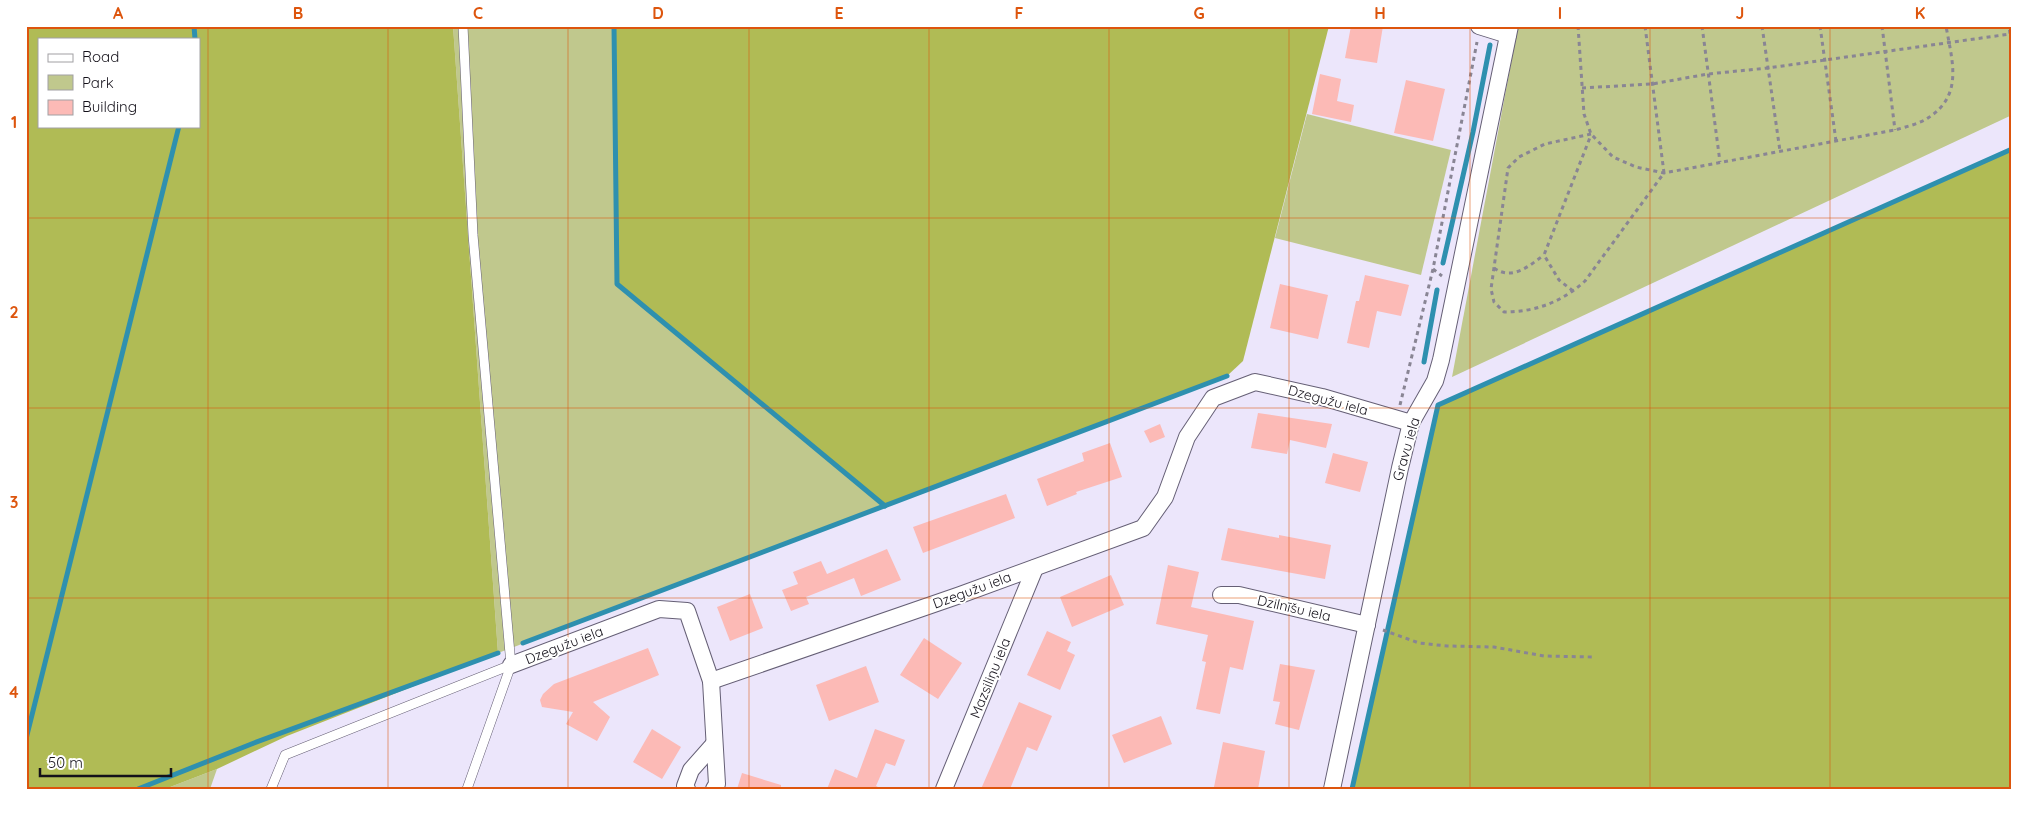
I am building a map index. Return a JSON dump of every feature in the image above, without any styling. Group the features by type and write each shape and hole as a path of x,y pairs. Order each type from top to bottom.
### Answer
{"street":[{"path":"1480,26 1509,31"},
{"name":"Gravu iela","path":"1332,789 1411,422 1435,381 1441,360 1509,31"},
{"name":"Dzegužu iela","path":"511,665 659,609 688,611 711,681 1035,568 1143,528 1165,497 1187,437 1213,398 1255,382 1322,397 1411,422"},
{"name":"Mazsiliņu iela","path":"944,789 1035,568"},
{"name":"Dzilnīšu iela","path":"1221,595 1239,595 1367,625"},
{"path":"711,681 717,784 714,789"},
{"path":"687,789 685,786 691,770 714,744"}],"lane":[{"path":"462,26 474,235 511,665 467,789"},
{"path":"271,789 285,755 511,665"}],"path":[{"path":"1578,26 1584,114 1591,134 1614,157 1636,167 1664,172 1895,130 1928,119 1948,99 1954,73 1946,26"},
{"path":"1591,134 1545,144 1519,156 1508,168 1491,289 1494,302 1504,312 1523,312 1547,305 1574,292 1586,281 1664,172 1645,26"},
{"path":"1702,26 1720,162"},
{"path":"1762,26 1780,151"},
{"path":"1820,26 1836,141"},
{"path":"1882,26 1895,130"},
{"path":"1582,88 1652,84 1708,74 1768,68 2011,33 2009,26"},
{"path":"1494,268 1501,274 1513,274 1529,266 1544,255 1591,134"},
{"path":"1544,255 1559,280 1574,292"},
{"path":"1367,625 1419,643 1447,646 1494,647 1544,656 1594,657"}],"green space":[{"path":"26,26 453,26 498,653 287,736 217,769 165,789 26,789"},
{"path":"453,26 614,26 617,284 885,506 498,653"},
{"path":"614,26 1329,26 1243,361 1227,376 885,506 617,284"},
{"path":"1518,26 2012,26 2012,115 1452,377"},
{"path":"1307,114 1451,150 1421,275 1275,238"},
{"path":"2012,149 2012,789 1352,789 1438,405"},
{"path":"217,769 210,789 165,789"}],"building":[{"path":"1351,26 1383,26 1377,63 1345,58"},
{"path":"1320,74 1341,79 1337,101 1354,105 1351,122 1312,114"},
{"path":"1406,80 1445,89 1433,141 1394,133"},
{"path":"1365,275 1409,285 1401,316 1377,311 1369,348 1347,343 1356,301 1359,301"},
{"path":"1280,284 1328,295 1318,339 1270,328"},
{"path":"1258,413 1332,424 1326,448 1290,440 1287,454 1251,448"},
{"path":"1160,424 1165,437 1150,443 1144,431"},
{"path":"1110,443 1122,477 1076,492 1077,494 1047,506 1037,479 1084,461 1082,453"},
{"path":"1333,453 1368,462 1360,492 1325,483"},
{"path":"1006,494 1015,518 923,553 913,527"},
{"path":"1228,528 1279,538 1279,535 1331,545 1325,579 1221,560"},
{"path":"887,549 901,580 861,596 854,578 806,597 809,604 791,611 782,590 798,584 793,572 821,561 827,574"},
{"path":"1168,565 1199,572 1191,607 1254,621 1243,670 1230,667 1220,714 1196,709 1206,662 1202,661 1208,635 1156,624"},
{"path":"1111,575 1124,605 1072,627 1060,597"},
{"path":"750,594 763,628 730,641 717,607"},
{"path":"1047,631 1071,642 1067,651 1075,655 1060,690 1027,675"},
{"path":"924,638 962,663 938,699 900,675"},
{"path":"648,648 659,675 593,702 610,717 597,741 566,724 573,712 542,707 540,700 543,694 554,684"},
{"path":"1280,664 1315,670 1299,730 1275,724 1280,702 1273,701"},
{"path":"866,666 879,702 829,721 816,685"},
{"path":"1019,702 1052,716 1037,751 1027,747 1010,789 981,789"},
{"path":"1161,716 1172,744 1124,763 1112,735"},
{"path":"652,729 681,747 662,779 633,762"},
{"path":"875,729 905,740 895,766 886,763 876,786 882,789 827,789 835,769 857,778"},
{"path":"1223,742 1265,751 1258,789 1224,789 1214,787"},
{"path":"742,773 781,785 781,789 737,789"}],"waterway":[{"path":"194,26 195,38"},
{"path":"614,26 617,284 885,506"},
{"path":"1443,263 1473,132 1490,45"},
{"path":"26,739 179,128"},
{"path":"1352,789 1438,405 2012,149"},
{"path":"1424,362 1437,290"},
{"path":"523,643 1227,376"},
{"path":"138,789 254,743 498,653"}]}
